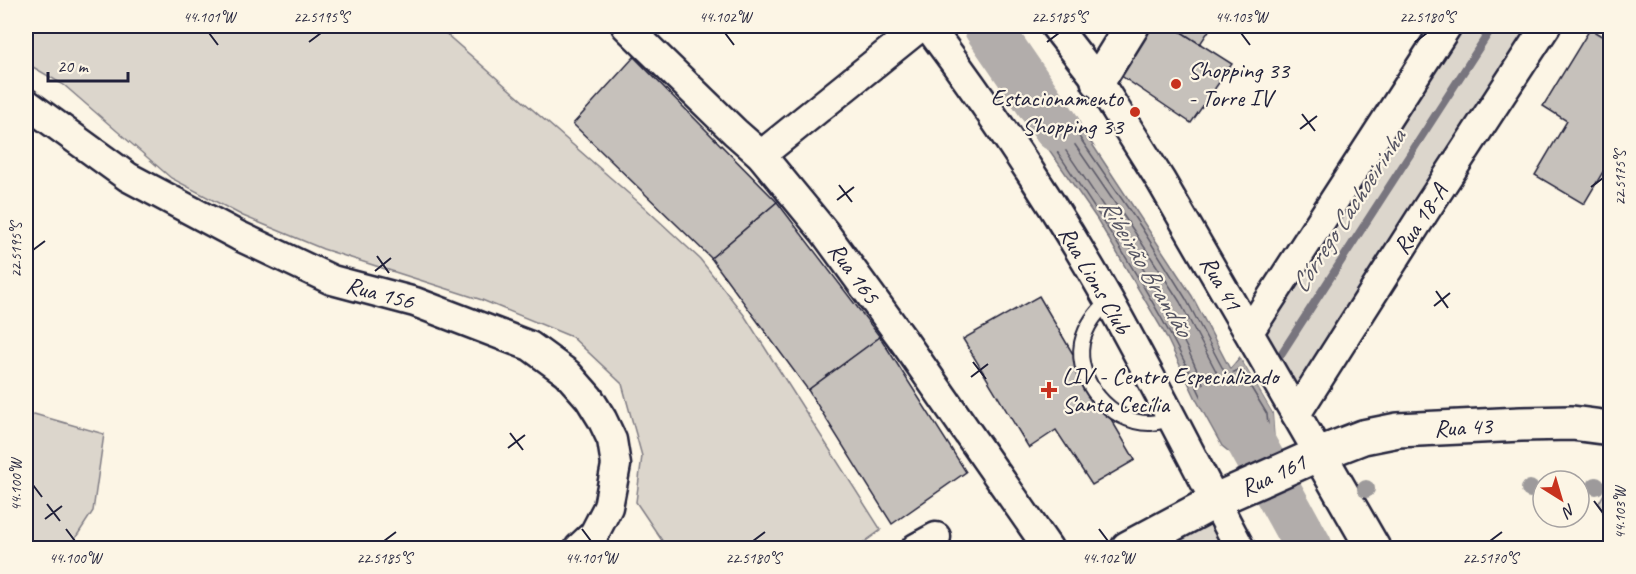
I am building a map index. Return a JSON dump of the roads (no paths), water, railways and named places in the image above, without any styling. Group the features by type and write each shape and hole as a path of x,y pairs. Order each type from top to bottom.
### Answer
{"street":[{"name":"Rua 165","path":"626,26 761,155 825,233 901,337 1048,549"},
{"path":"761,155 921,26"},
{"name":"Rua Lions Club","path":"928,26 1015,148 1108,300 1172,419 1221,499 1240,549"},
{"name":"Rua 41","path":"1055,26 1098,81 1161,181 1252,336 1315,453 1373,549"},
{"path":"1098,81 1132,26"},
{"path":"1252,336 1447,26"},
{"name":"Rua 18-A","path":"1296,414 1546,26"},
{"name":"Rua 156","path":"26,103 128,177 239,236 332,280 415,302 530,346 567,373 589,398 602,419 612,440 616,465 608,507 594,534 579,549"},
{"path":"1572,423 1611,412"},
{"name":"Rua 43","path":"1315,453 1364,437 1398,430 1572,423 1611,428"},
{"name":"Rua 161","path":"1128,549 1221,499 1315,453"}],"lane":[{"path":"1108,300 1094,314 1087,327 1082,345 1082,363 1087,378 1104,405 1117,414 1133,421 1150,423 1172,419"}],"water":[{"path":"1036,63 1192,296 1230,369 1240,357 1273,413 1275,440 1241,461 1222,446 1197,401 1165,334 1097,219 1005,86"},
{"path":"1297,490 1330,548 1287,548 1263,507"}],"waterway":[{"name":"Ribeirão Brandão","path":"987,26 1057,128"},
{"name":"Córrego Cachoeirinha","path":"1274,365 1493,26"},
{"name":"Ribeirão Brandão","path":"1225,395 1309,548"}],"place":[{"name":"Shopping 33 - Torre IV","path":"1176,84"},
{"name":"Estacionamento Shopping 33","path":"1135,112"},
{"name":"LIV - Centro Especializado Santa Cecília","path":"1049,390"}]}
